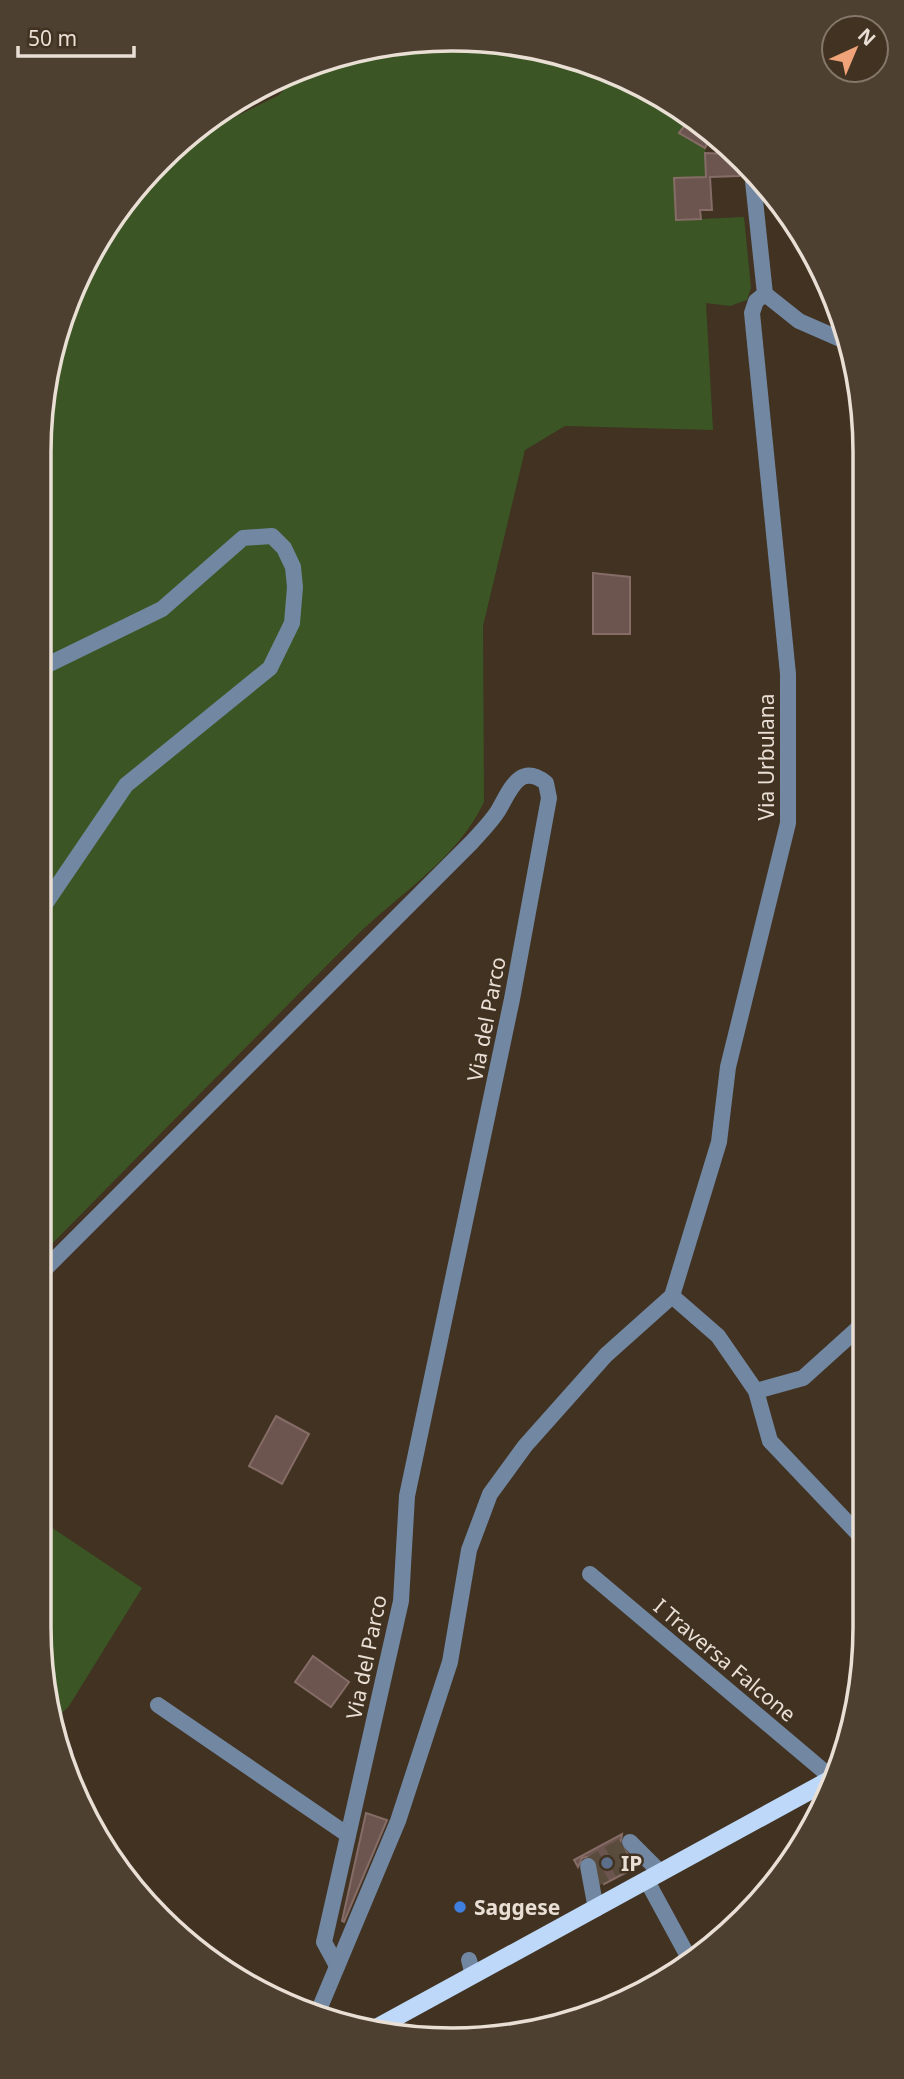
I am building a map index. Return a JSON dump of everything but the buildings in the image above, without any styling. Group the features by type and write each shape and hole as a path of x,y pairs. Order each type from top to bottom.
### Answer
{"main road":[{"path":"384,2023 471,1967 596,1909 821,1784"}],"street":[{"path":"754,187 765,293 799,321 837,337"},
{"name":"Via Urbulana","path":"672,1296 719,1142 728,1067 789,823 788,674 752,313 756,301 765,293"},
{"path":"51,663 162,609 243,538 272,536 284,548 293,567 292,623 270,668 126,785 51,894"},
{"name":"Via del Parco","path":"51,1262 472,842 496,813 513,784 522,776 537,775 546,783 549,798 512,999 407,1496 401,1601 324,1942 337,1966"},
{"path":"320,2006 398,1821 450,1662 469,1550 490,1494 525,1446 606,1355 672,1296 718,1336 756,1391 770,1441 853,1528"},
{"path":"756,1391 803,1378 853,1333"},
{"name":"I Traversa Falcone","path":"590,1574 826,1772"},
{"path":"158,1705 348,1835"},
{"path":"630,1842 654,1877 687,1952"},
{"path":"588,1866 596,1909"}],"green space":[{"path":"426,52 478,52 530,58 606,81 675,118 685,126 680,133 705,148 706,177 674,179 676,220 744,217 751,288 747,300 730,306 706,303 713,430 565,426 525,450 483,626 484,802 473,822 443,858 356,936 51,1245 51,452 58,374 72,323 92,275 118,229 150,187 187,150 221,124 279,95 288,86 298,81 348,64"},
{"path":"51,1527 142,1588 69,1706 60,1715 52,1653"}],"tunnel":[{"path":"588,1866 630,1842"},
{"path":"591,1881 641,1853"}],"place":[{"name":"IP","path":"607,1863"},
{"name":"Saggese","path":"460,1907"}]}
